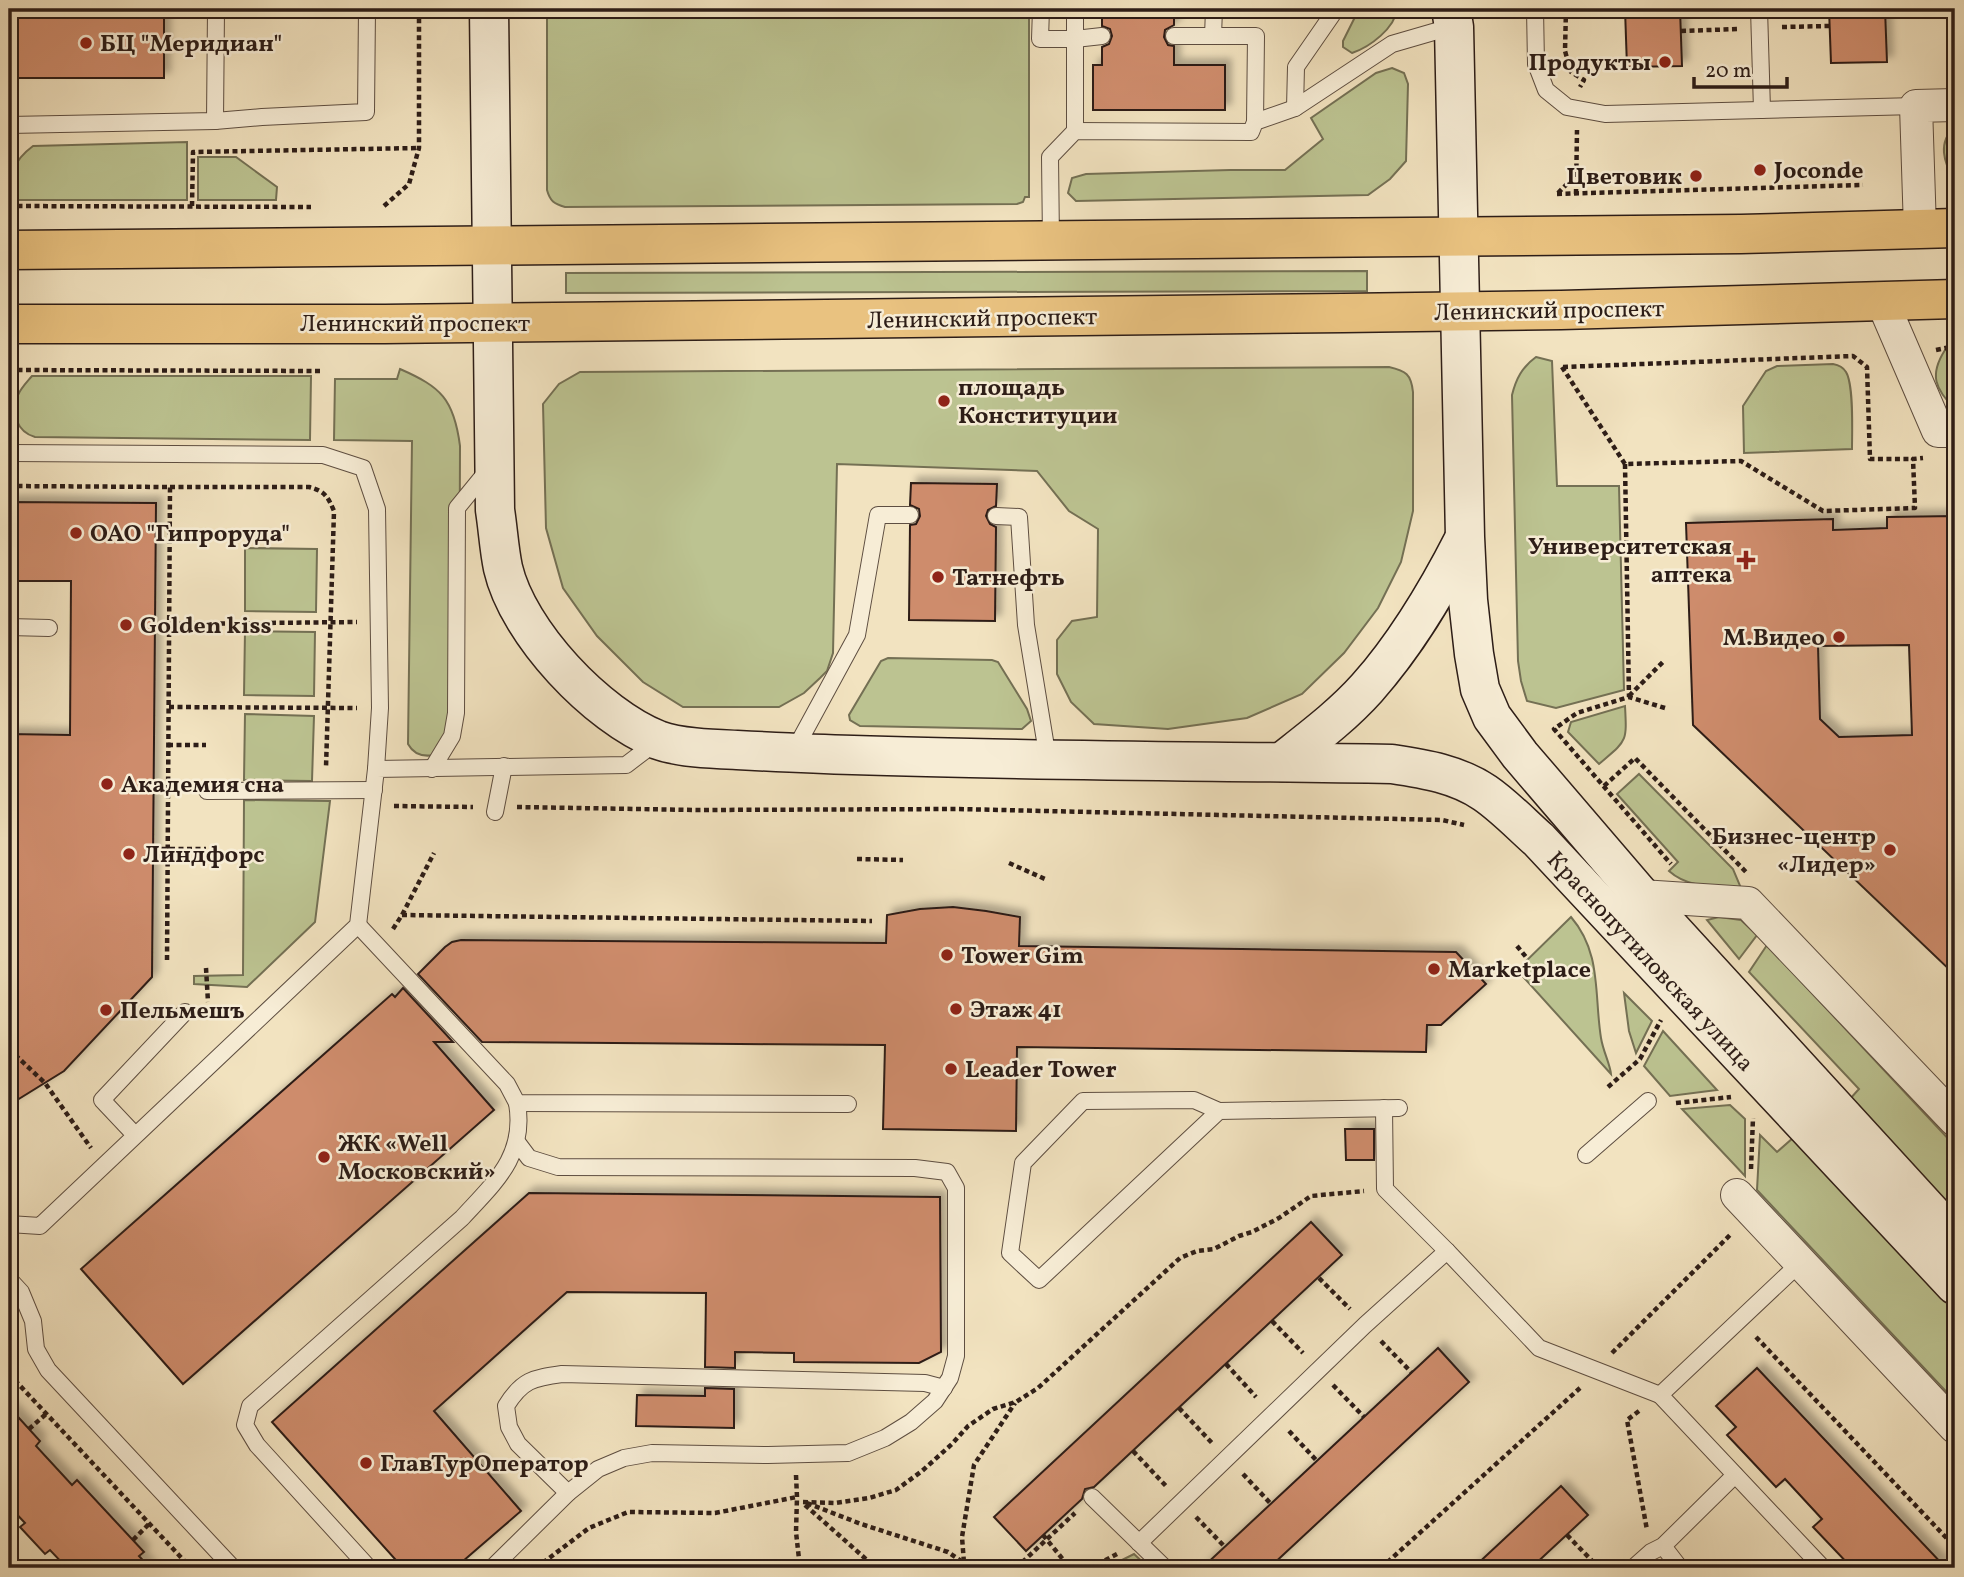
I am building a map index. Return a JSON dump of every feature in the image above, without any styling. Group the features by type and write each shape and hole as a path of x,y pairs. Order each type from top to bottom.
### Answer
{"main road":[{"path":"489,9 495,510 504,569 516,602 533,632 558,664 593,699 629,724 659,740 700,748 1048,760 1282,762 1339,716 1367,688 1403,643 1437,592 1465,537 1456,15"},
{"path":"9,250 1741,234 1937,229"},
{"name":"Ленинский проспект","path":"9,324 493,323 1460,312 1955,299"},
{"name":"Краснопутиловская улица","path":"1465,537 1474,654 1480,689 1492,717 1627,908 1955,1285"},
{"name":"Краснопутиловская улица","path":"1282,762 1392,764 1430,769 1457,778 1485,793 1539,840 1627,908 1955,1239"}],"street":[{"path":"1937,229 1916,106 1955,105"},
{"path":"1882,300 1938,431 1955,431"},
{"name":"Краснопутиловская улица","path":"1627,908 1748,903 1955,1120"},
{"path":"1737,1195 1955,1427"}],"lane":[{"path":"215,121 216,9"},
{"path":"9,125 215,121 366,112 367,9"},
{"path":"1041,9 1040,39 1074,40 1102,36"},
{"path":"1051,241 1050,157 1075,131 1074,9"},
{"path":"1213,36 1214,9"},
{"path":"1295,108 1296,67 1332,15 1332,9"},
{"path":"1535,9 1536,64 1546,90 1567,107 1605,114 1916,106"},
{"path":"1759,9 1762,110"},
{"path":"1255,122 1295,108 1392,44 1456,15"},
{"path":"1075,131 1251,131 1255,122 1256,36 1174,36"},
{"path":"9,453 323,455 363,468 377,509 380,621 380,708 376,769 358,925 40,1226 9,1224"},
{"path":"432,769 452,736 456,713 457,508 495,461"},
{"path":"793,753 857,635 878,514 910,515"},
{"path":"996,516 1019,517 1026,625 1048,760"},
{"path":"9,627 49,628"},
{"path":"376,769 626,765 659,740"},
{"path":"495,810 504,766"},
{"path":"207,791 374,790"},
{"path":"358,925 507,1084 517,1103 520,1121 511,1159 502,1174 462,1218 250,1406 245,1425 257,1445 369,1568"},
{"path":"135,1135 102,1100 185,1012"},
{"path":"1219,1111 1039,1280 1010,1253 1023,1163 1083,1101 1194,1100 1219,1111 1392,1108 1385,1189 1539,1348 1660,1395 1823,1568"},
{"path":"1586,1155 1648,1101"},
{"path":"517,1103 848,1104"},
{"path":"492,1568 568,1493 598,1469 624,1458 652,1453 848,1453 885,1438 911,1422 935,1401 950,1378 956,1356 956,1188 947,1172 915,1168 558,1167 529,1158 517,1142"},
{"path":"1139,1543 1365,1325 1447,1251"},
{"path":"1660,1395 1800,1263"},
{"path":"9,1279 21,1292 33,1321 36,1349 48,1370 233,1568"},
{"path":"568,1493 519,1444 509,1427 506,1406 516,1391 536,1377 562,1374 925,1382 944,1388"},
{"path":"1633,1568 1657,1549 1735,1475"},
{"path":"1092,1497 1165,1568"},
{"path":"1657,1549 1680,1568"}],"path":[{"path":"384,206 409,184 419,148 418,9"},
{"path":"1566,9 1565,51 1571,72 1584,80 1578,92 1576,194"},
{"path":"1681,31 1830,26"},
{"path":"192,206 193,152 419,148"},
{"path":"1576,175 1557,194 1863,185"},
{"path":"9,206 312,207"},
{"path":"1629,697 1625,464 1562,367 1853,356 1867,367 1870,459 1927,458"},
{"path":"9,370 323,371"},
{"path":"1625,464 1741,461 1823,512 1915,508 1913,459"},
{"path":"9,486 309,487 321,490 328,497 334,512 326,790"},
{"path":"167,961 170,487"},
{"path":"169,624 380,621"},
{"path":"1664,661 1629,697 1577,713 1554,729 1671,863"},
{"path":"1629,697 1665,708"},
{"path":"169,707 380,708"},
{"path":"168,745 206,745"},
{"path":"374,790 394,806 495,810 957,809 1442,820 1464,825"},
{"path":"153,849 206,849"},
{"path":"379,948 402,915 434,853"},
{"path":"857,859 903,860"},
{"path":"1009,863 1045,878"},
{"path":"402,915 872,921"},
{"path":"1517,946 1526,957"},
{"path":"1608,1087 1640,1059 1663,1017"},
{"path":"9,1049 45,1083 103,1166"},
{"path":"1676,1103 1739,1096"},
{"path":"803,1502 835,1503 869,1498 896,1490 922,1471 968,1426 993,1409 1016,1402 1038,1388 1180,1258 1197,1251 1214,1249 1252,1232 1279,1218 1311,1196 1385,1189"},
{"path":"1381,1568 1581,1387 1738,1227"},
{"path":"1740,1320 1955,1547"},
{"path":"9,1374 191,1568"},
{"path":"1657,1549 1627,1420 1660,1395"},
{"path":"964,1563 962,1537 974,1465 1016,1402"},
{"path":"29,1429 46,1413"},
{"path":"797,1497 876,1568"},
{"path":"536,1568 590,1528 628,1512 715,1513 797,1497"},
{"path":"797,1497 796,1532 800,1568"},
{"path":"1016,1568 1045,1537 1092,1497"},
{"path":"803,1502 948,1552 969,1568"},
{"path":"133,1540 149,1524"},
{"path":"1567,1535 1599,1568"},
{"path":"1045,1537 1070,1568"},
{"path":"9,1559 17,1568"}],"green space":[{"path":"547,9 1029,9 1029,197 1017,204 558,205 547,190"},
{"path":"1359,9 1397,9 1387,30 1352,53 1343,47 1343,41"},
{"path":"1392,68 1404,73 1408,84 1406,161 1390,179 1368,195 1076,201 1068,193 1072,178 1086,174 1285,170 1323,139 1311,118 1376,73"},
{"path":"1955,126 1954,181 1947,167 1944,146 1949,132"},
{"path":"187,142 187,200 10,200 13,170 21,157 33,146"},
{"path":"198,157 236,157 277,187 276,200 198,200"},
{"path":"1367,271 1367,291 566,293 566,273"},
{"path":"1945,350 1955,350 1955,409 1936,381 1937,367"},
{"path":"1536,357 1552,361 1557,486 1619,486 1624,690 1556,708 1527,701 1518,661 1512,395 1520,374"},
{"path":"1833,364 1844,369 1849,378 1852,449 1744,453 1743,406 1766,371 1777,366"},
{"path":"1389,367 1407,374 1413,392 1413,511 1401,562 1378,608 1344,653 1302,694 1247,718 1168,729 1094,724 1071,702 1057,674 1057,640 1072,621 1097,617 1098,529 1069,511 1037,471 837,464 833,653 827,671 820,678 804,693 779,707 683,707 643,682 597,636 563,588 546,528 543,404 559,384 580,372"},
{"path":"400,369 426,382 443,397 454,417 460,446 459,724 434,755 430,756 416,753 408,744 412,441 334,440 335,379 397,379"},
{"path":"32,376 311,376 310,440 35,437 24,431 15,414 19,392"},
{"path":"245,548 317,549 316,612 245,611"},
{"path":"245,631 315,632 314,696 244,695"},
{"path":"888,658 998,662 1027,709 1031,721 1022,729 860,726 850,720 849,715 881,661"},
{"path":"1625,706 1626,727 1623,740 1599,764 1568,732 1571,722"},
{"path":"245,714 314,716 312,781 244,780"},
{"path":"1639,774 1733,869 1741,888 1694,884 1669,871 1678,862 1617,794"},
{"path":"244,800 330,801 315,922 247,987 194,984 194,976 243,975"},
{"path":"1571,917 1588,945 1592,960 1601,1038 1611,1074 1517,970"},
{"path":"1719,917 1741,920 1757,935 1739,959 1707,920"},
{"path":"1767,945 1955,1146 1955,1213 1849,1100 1859,1089 1749,972"},
{"path":"1624,993 1652,1021 1636,1053 1629,1031"},
{"path":"1663,1031 1717,1090 1670,1096 1644,1066"},
{"path":"1730,1105 1745,1119 1745,1176 1682,1109"},
{"path":"1760,1135 1777,1152 1793,1138 1955,1311 1955,1401 1757,1190"},
{"path":"1134,1554 1149,1568 1106,1568"}],"building":[{"name":"БЦ \"Меридиан\"","path":"9,9 164,9 164,78 9,78"},
{"path":"1102,9 1172,9 1174,25 1165,30 1164,37 1168,45 1174,46 1174,65 1225,65 1225,110 1093,110 1093,65 1102,65 1102,47 1109,44 1112,36 1110,29 1102,26"},
{"path":"1625,9 1680,9 1682,66 1627,67"},
{"path":"1829,9 1885,9 1887,62 1831,63"},
{"path":"911,483 997,484 996,506 988,510 986,516 990,524 996,527 995,621 909,620 910,525 916,524 920,516 919,509 910,505"},
{"path":"9,502 156,503 152,977 64,1071 9,1105 9,734 70,735 71,581 9,581"},
{"name":"Бизнес-центр «Лидер»","path":"1955,516 1955,975 1693,725 1686,523 1833,519 1833,530 1887,528 1887,517","holes":["1909,645 1912,735 1839,737 1820,719 1818,646"]},
{"path":"953,907 1020,917 1019,946 1456,952 1486,984 1441,1025 1427,1025 1426,1052 1017,1047 1016,1131 883,1129 885,1045 482,1042 418,974 445,947 461,940 886,943 887,915"},
{"name":"ЖК «Well Московский»","path":"403,988 453,1042 434,1042 494,1110 183,1384 81,1269 392,994 395,997"},
{"path":"1345,1129 1374,1129 1374,1160 1346,1160"},
{"path":"529,1193 940,1197 941,1352 919,1363 794,1362 794,1353 735,1352 735,1368 705,1367 706,1293 567,1292 434,1411 521,1511 455,1568 403,1568 272,1422"},
{"path":"1311,1222 1342,1255 1094,1487 1085,1489 1082,1499 1026,1551 994,1517"},
{"path":"1438,1348 1469,1382 1269,1568 1202,1568"},
{"path":"1757,1368 1946,1568 1852,1568 1813,1527 1822,1519 1785,1479 1776,1487 1727,1435 1736,1427 1716,1406"},
{"path":"705,1388 734,1389 734,1428 636,1426 637,1395 705,1396"},
{"path":"9,1407 40,1441 36,1446 72,1485 77,1480 144,1552 139,1556 150,1568 67,1568 50,1550 45,1554 20,1527 25,1523 9,1506"},
{"path":"1561,1486 1588,1515 1531,1568 1473,1568"}],"place":[{"name":"БЦ \"Меридиан\"","path":"86,43"},
{"name":"Продукты","path":"1665,62"},
{"name":"Joconde","path":"1760,170"},
{"name":"Цветовик","path":"1696,176"},
{"name":"площадь Конституции","path":"944,401"},
{"name":"ОАО \"Гипроруда\"","path":"76,533"},
{"name":"Университетская аптека","path":"1746,560"},
{"name":"Татнефть","path":"938,577"},
{"name":"Golden kiss","path":"126,625"},
{"name":"М.Видео","path":"1839,637"},
{"name":"Академия сна","path":"107,784"},
{"name":"Бизнес-центр «Лидер»","path":"1890,850"},
{"name":"Линдфорс","path":"129,854"},
{"name":"Tower Gim","path":"947,955"},
{"name":"Marketplace","path":"1434,969"},
{"name":"Этаж 41","path":"956,1009"},
{"name":"Пельмешъ","path":"106,1010"},
{"name":"Leader Tower","path":"951,1069"},
{"name":"ЖК «Well Московский»","path":"324,1157"},
{"name":"ГлавТурОператор","path":"366,1463"}]}
